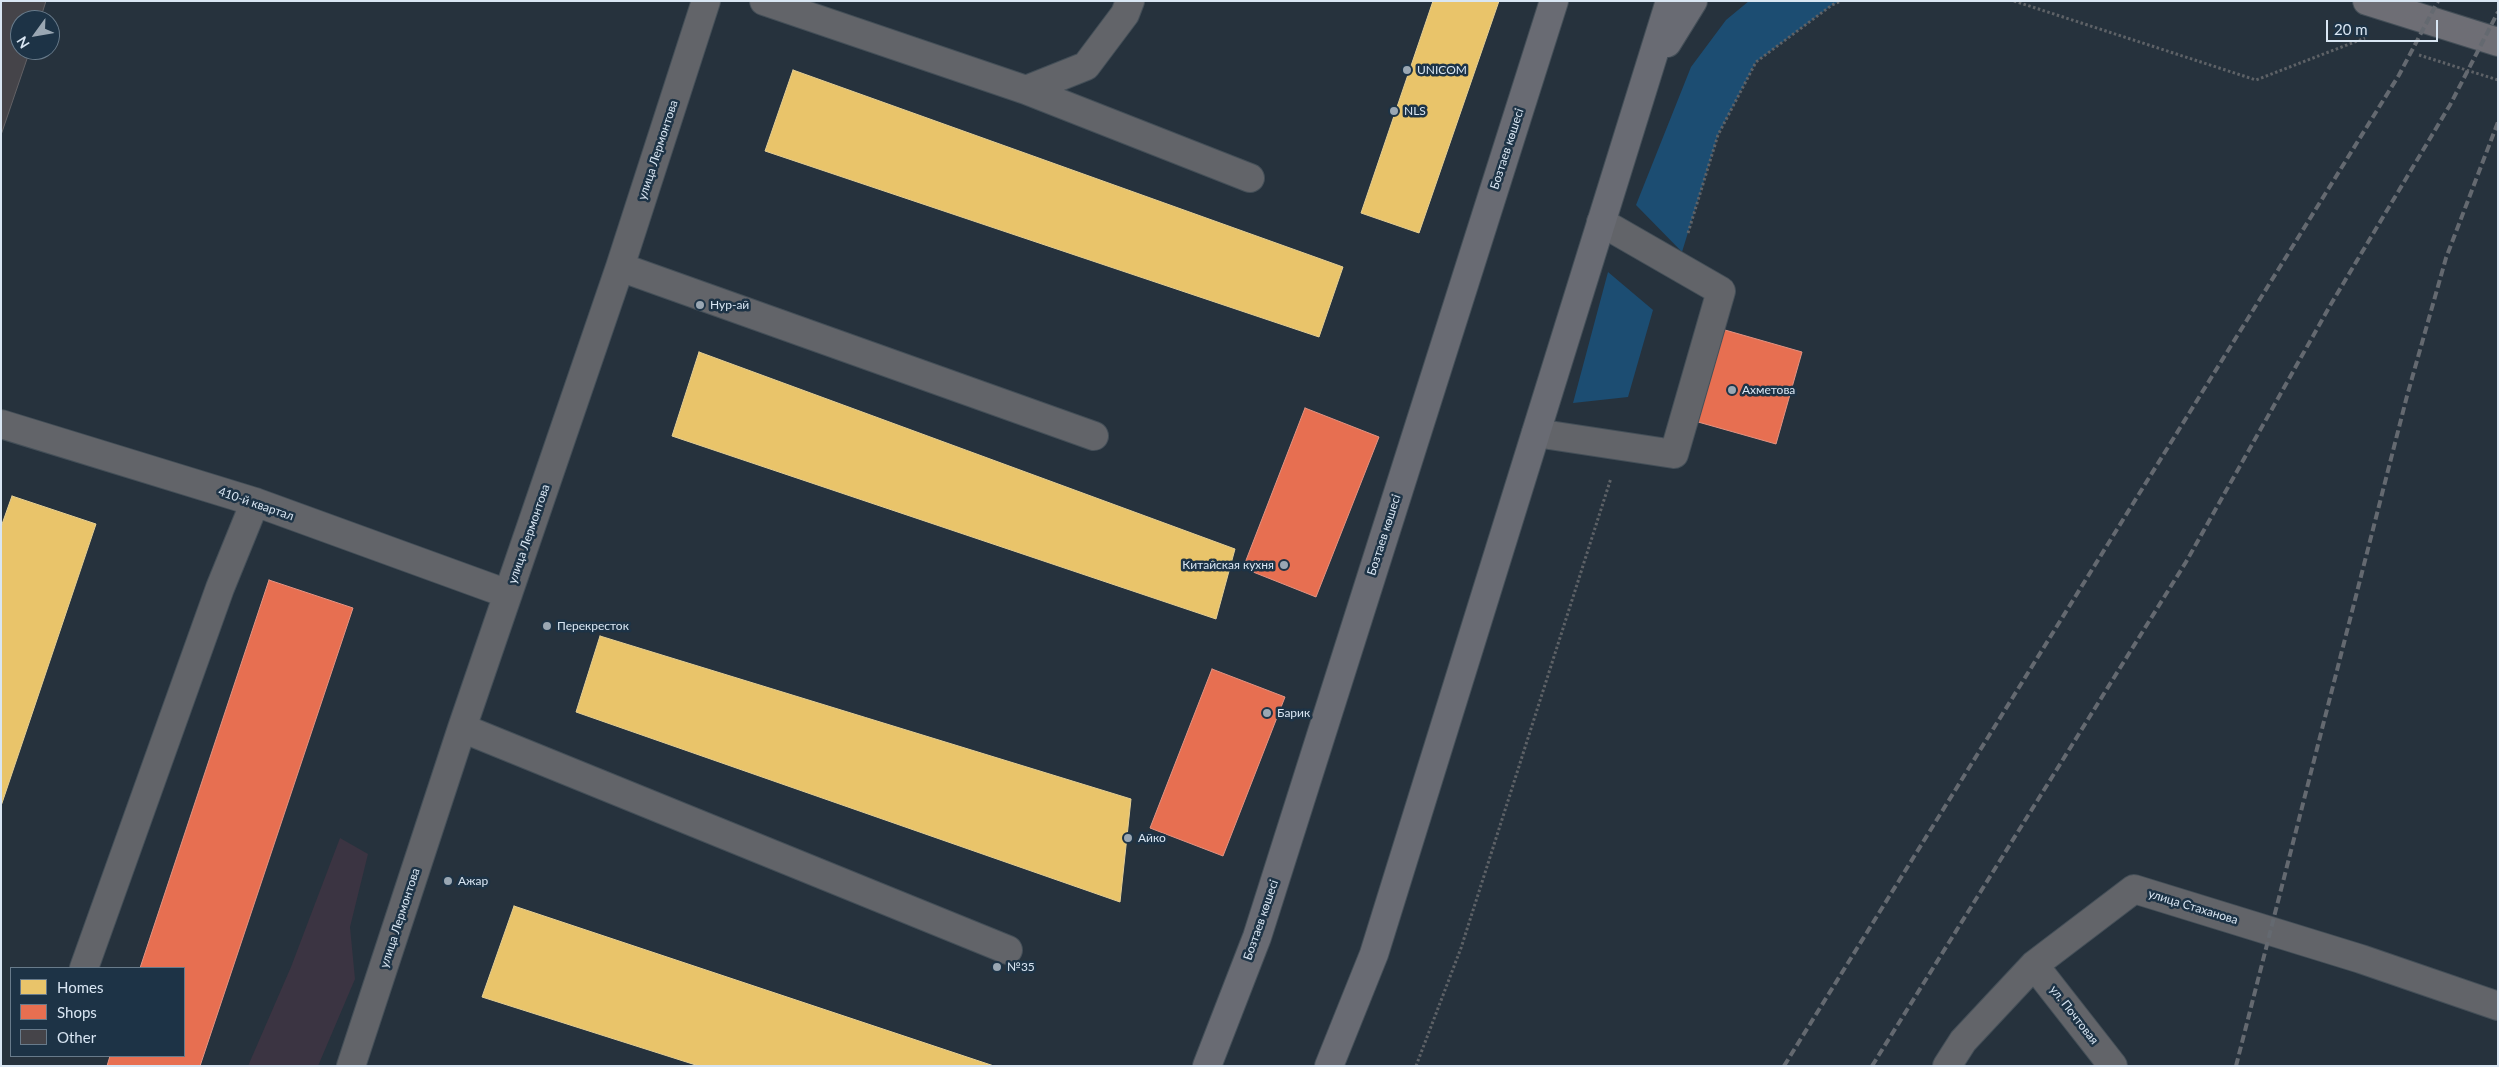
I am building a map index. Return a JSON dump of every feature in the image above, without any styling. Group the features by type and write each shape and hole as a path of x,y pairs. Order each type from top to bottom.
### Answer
{"highway":[{"name":"Бозтаев көшесі","path":"1207,1066 1256,936 1554,1"},
{"path":"1329,1066 1374,954 1670,1"},
{"path":"1646,76 1693,1"}],"main road":[{"path":"2367,1 2498,42"}],"street":[{"name":"улица Лермонтова","path":"351,1066 462,728 620,268 706,1"},
{"path":"764,1 1026,90 1250,178"},
{"path":"1026,90 1086,66 1125,14 1130,1"},
{"path":"1536,433 1674,454 1720,291 1601,222"},
{"path":"620,268 1094,436"},
{"name":"410-й квартал","path":"1,424 255,502 508,594"},
{"path":"84,967 220,588 255,502"},
{"path":"462,728 1008,950"},
{"name":"улица Стаханова","path":"1947,1066 1963,1041 2034,965 2134,889 2361,960 2498,1006"},
{"name":"ул. Почтовая","path":"2034,965 2113,1066"}],"path":[{"path":"1678,266 1718,135 1756,62 1831,3 1841,1"},
{"path":"2014,1 2256,80 2363,38 2372,40"},
{"path":"2417,55 2498,80"},
{"path":"1416,1066 1461,948 1621,446"}],"shaded area":[{"path":"1749,1 1841,1 1832,5 1756,62 1718,135 1682,252 1636,205 1691,67 1726,20"},
{"path":"1608,272 1653,310 1628,397 1573,403"},
{"path":"340,838 368,854 350,927 355,979 318,1066 248,1066 291,967"}],"building: Homes":[{"path":"1433,1 1499,1 1419,233 1361,213"},
{"path":"793,70 1343,267 1319,337 765,151"},
{"path":"699,352 1235,549 1216,619 672,436"},
{"path":"12,496 96,524 1,806 1,527"},
{"path":"600,636 1131,799 1120,902 576,712"},
{"path":"514,906 994,1066 699,1066 482,997"}],"building: Shops":[{"path":"1718,328 1802,352 1776,444 1691,420"},
{"path":"1305,408 1379,437 1316,597 1243,568"},
{"path":"269,580 353,608 200,1066 107,1066 110,1057 185,1057 185,967 140,967"},
{"path":"1212,669 1285,697 1223,856 1150,828"}],"building: Other":[{"path":"1,1 46,1 43,10 10,10 10,60 27,60 1,135"}],"railway":[{"path":"1784,1066 2399,75 2438,1"},
{"path":"1872,1066 2186,562 2331,304 2450,105 2498,12"},
{"path":"2236,1066 2407,396 2446,258 2498,122"}],"place":[{"name":"UNICOM","path":"1407,70"},
{"name":"NLS","path":"1394,111"},
{"name":"Нур-ай","path":"700,305"},
{"name":"Ахметова","path":"1732,390"},
{"name":"Китайская кухня","path":"1284,565"},
{"name":"Перекресток","path":"547,626"},
{"name":"Барик","path":"1267,713"},
{"name":"Айко","path":"1128,838"},
{"name":"Ажар","path":"448,881"},
{"name":"№35","path":"997,967"}]}
